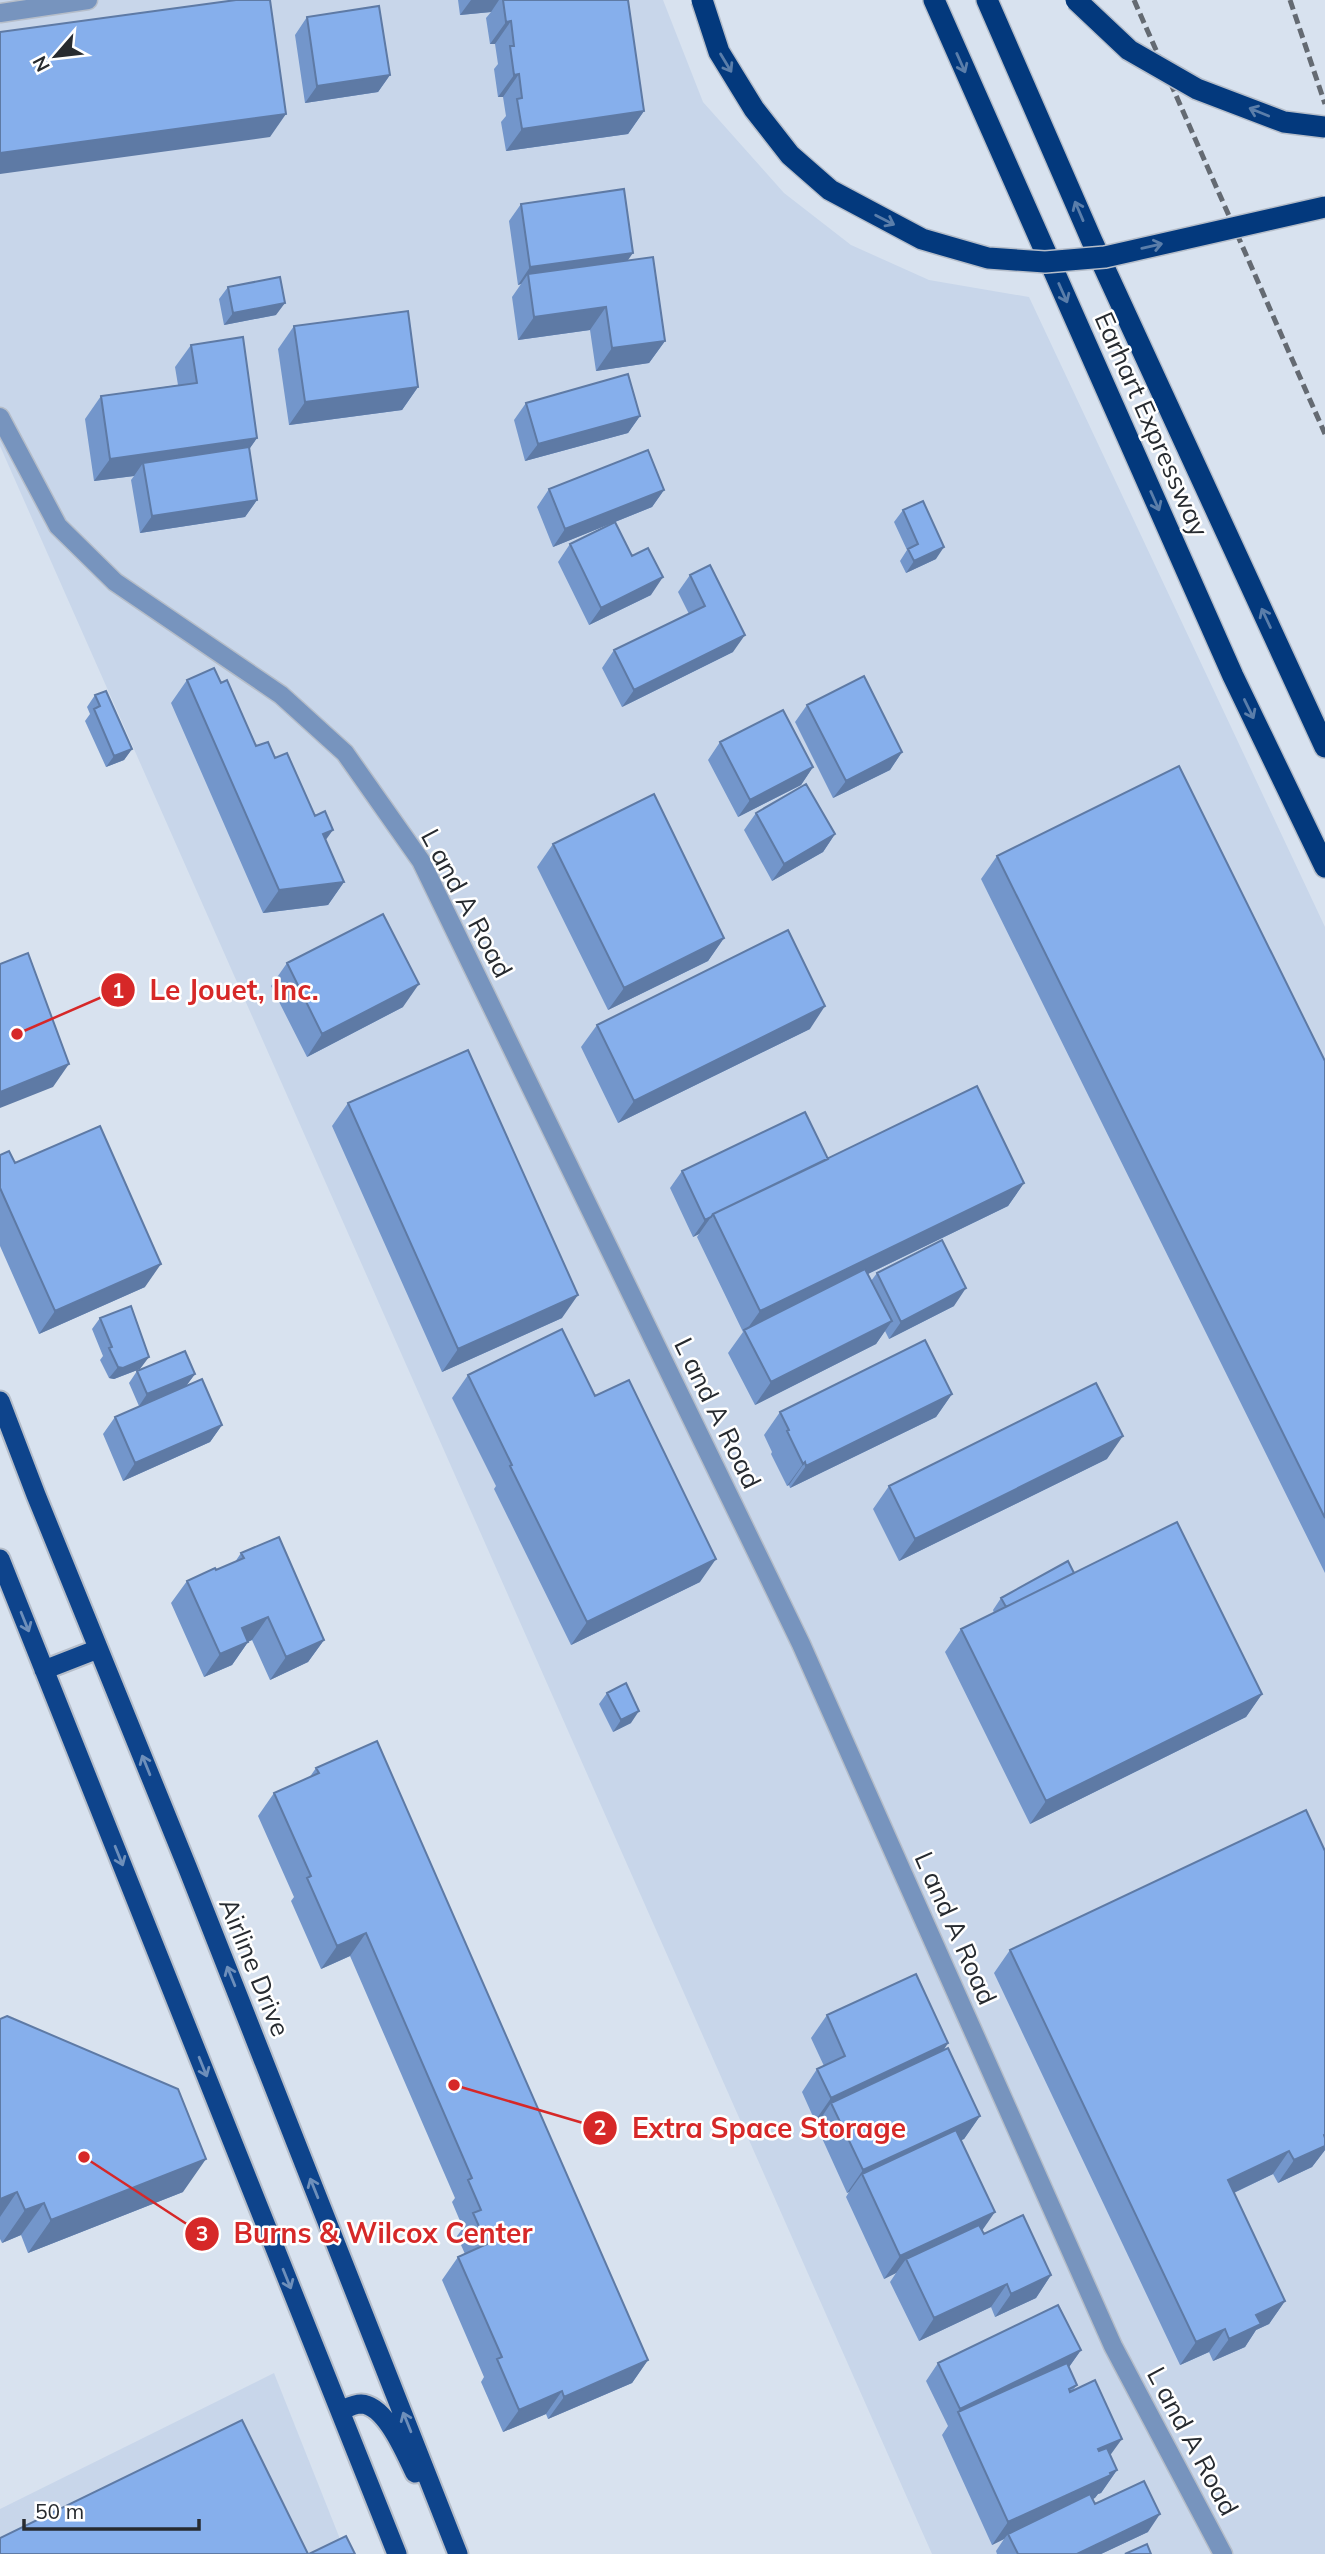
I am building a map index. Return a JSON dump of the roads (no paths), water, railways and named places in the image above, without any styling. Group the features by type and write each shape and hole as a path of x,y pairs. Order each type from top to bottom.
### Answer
{"highway":[{"path":"702,0 719,52 754,110 790,155 830,190 922,239 988,258 1045,262 1105,257 1325,207"},
{"name":"Earhart Expressway","path":"934,0 1233,676 1325,867"},
{"name":"Earhart Expressway","path":"987,0 1092,241 1325,747"},
{"path":"1076,0 1129,50 1197,89 1284,122 1325,127"},
{"name":"Airline Drive","path":"0,1401 457,2551"},
{"path":"0,1559 397,2554"},
{"path":"44,1670 98,1649"},
{"path":"340,2411 355,2404 365,2404 375,2408 388,2422 457,2551"}],"street":[{"path":"0,13 22,5 88,0"},
{"name":"L and A Road","path":"0,417 58,526 115,582 281,695 345,753 421,861 801,1644 1112,2346 1223,2554"}],"railway":[{"path":"1134,0 1325,434"},
{"path":"1290,0 1325,104"}],"place":[{"name":"Le Jouet, Inc.","path":"17,1034"},
{"name":"Extra Space Storage","path":"454,2085"},
{"name":"Burns & Wilcox Center","path":"84,2157"}]}
